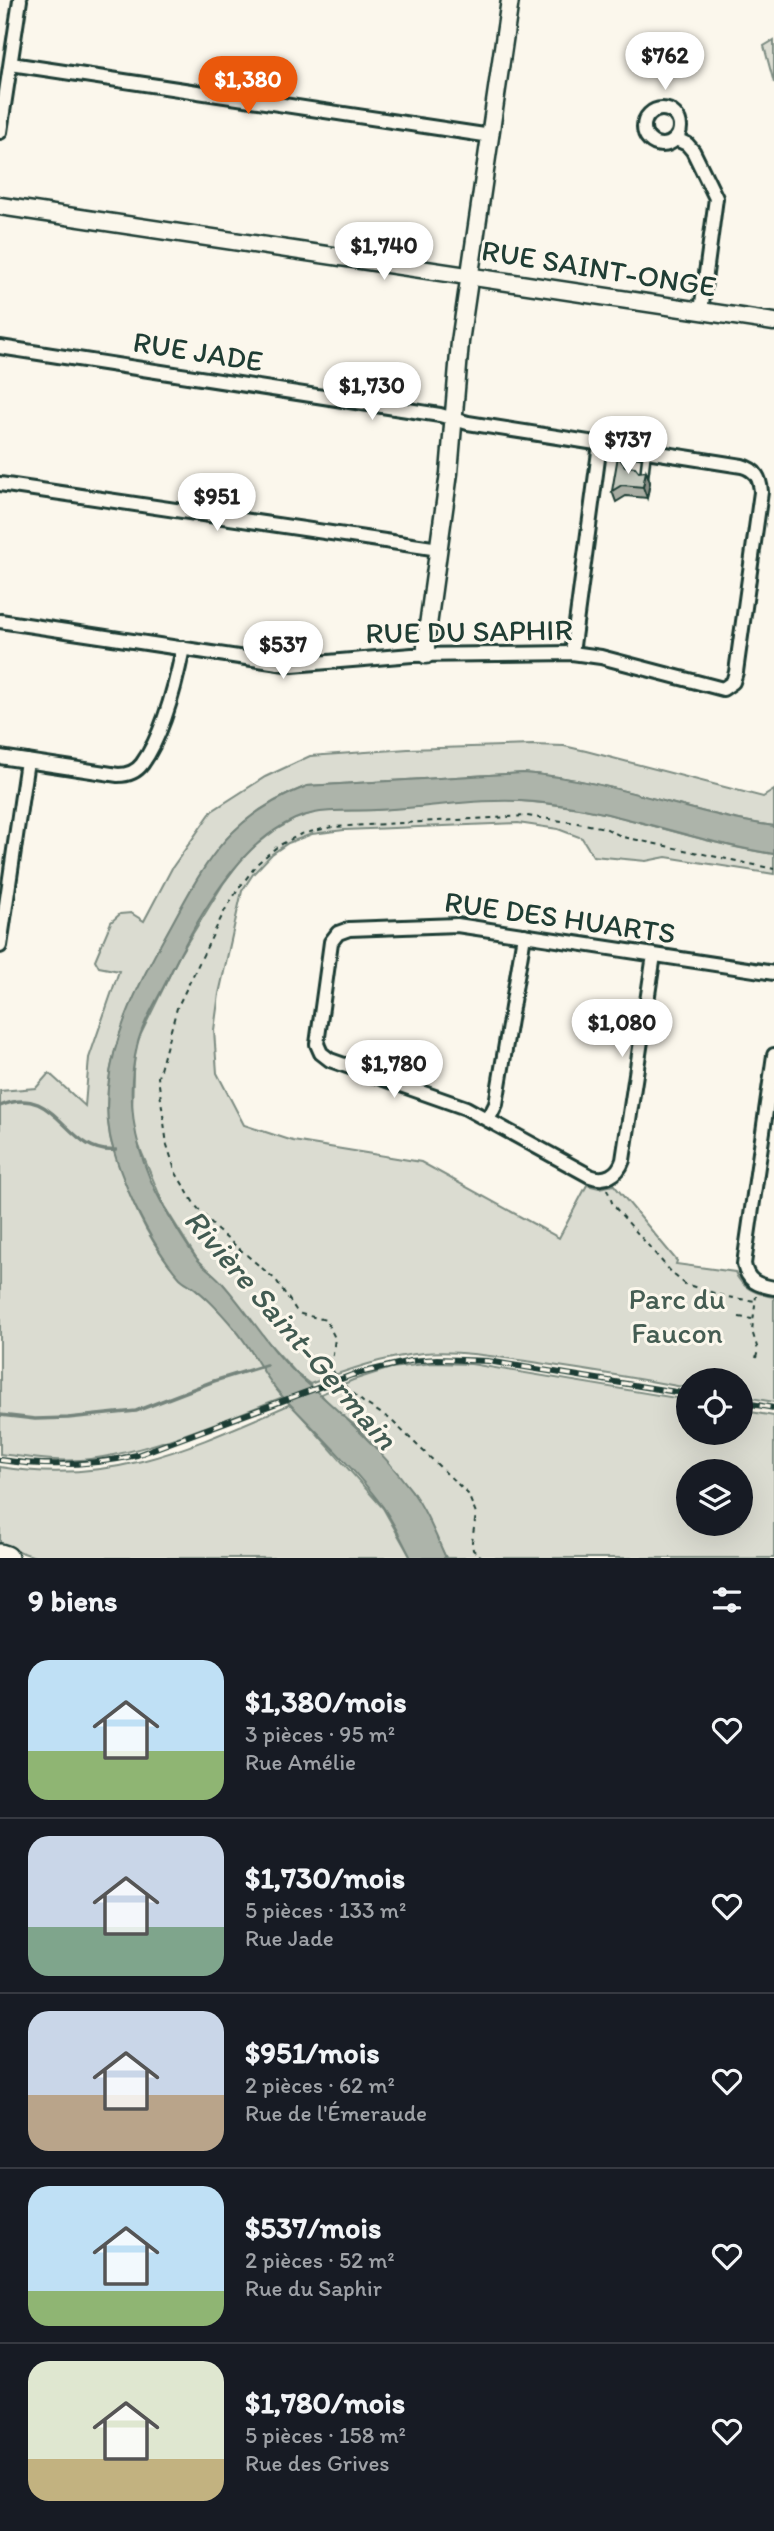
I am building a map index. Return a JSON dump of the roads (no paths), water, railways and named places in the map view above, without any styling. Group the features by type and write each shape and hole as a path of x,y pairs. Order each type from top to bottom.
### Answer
{"highway":[{"path":"0,1556 6,1558"}],"street":[{"path":"0,132 20,0"},
{"path":"426,654 449,473 460,342 510,0"},
{"path":"11,64 491,136"},
{"path":"676,138 691,147 716,198 701,312"},
{"name":"RUE SAINT-ONGE","path":"0,206 774,322"},
{"name":"RUE JADE","path":"0,347 742,466 754,471 758,475 761,492 736,672 728,687"},
{"path":"572,653 600,444"},
{"path":"0,484 439,549"},
{"name":"RUE DU SAPHIR","path":"0,621 292,664 426,654 572,653 601,657 714,688 728,687"},
{"path":"0,757 118,775 135,771 142,763 161,725 183,648"},
{"path":"0,946 27,761"},
{"name":"RUE DES HUARTS","path":"488,1120 466,1108 330,1060 321,1053 317,1044 317,1032 330,948 338,933 355,928 450,925 774,973"},
{"path":"524,935 496,1104 488,1120 590,1176 607,1177 619,1169 623,1160 654,955"},
{"path":"774,1055 744,1260 753,1281 774,1288"}],"lane":[{"path":"644,477 648,451"}],"waterway":[{"path":"0,1106 20,1101 35,1103 49,1111 85,1142 99,1149 116,1150"},
{"path":"0,1415 35,1419 136,1411 214,1381 266,1365"}],"railway":[{"path":"0,1460 68,1464 137,1455 352,1375 410,1361 488,1361 676,1392"},
{"path":"753,1404 774,1408"}],"park label":[{"name":"Parc du Faucon","path":"677,1315"}],"water label":[{"name":"Rivière Saint-Germain","path":"291,1329"}]}
